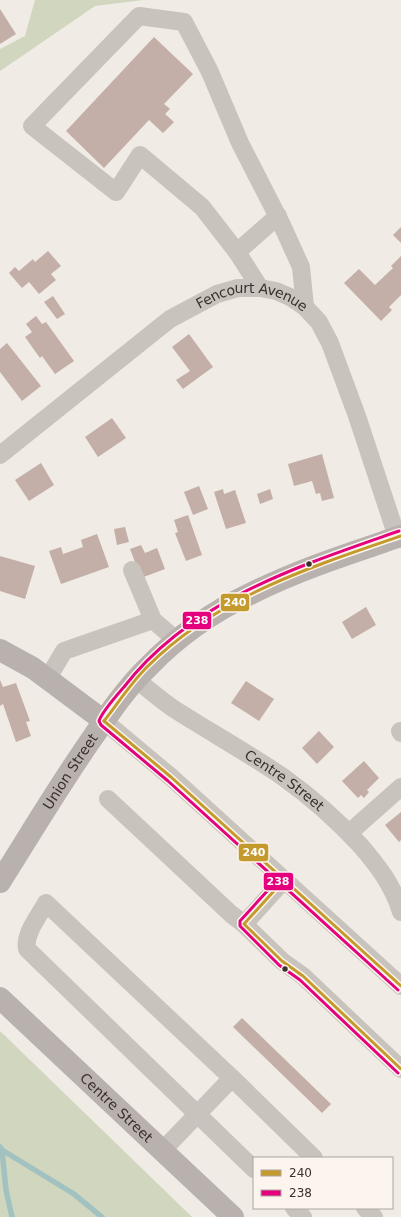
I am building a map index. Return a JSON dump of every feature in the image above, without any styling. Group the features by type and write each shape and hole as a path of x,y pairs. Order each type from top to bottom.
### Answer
{"main road":[{"name":"Union Street","path":"0,882 79,756 136,679 148,666 177,641 214,614 251,593 288,576 399,536"},
{"path":"0,650 30,665 104,721"},
{"name":"Centre Street","path":"0,998 233,1217"}],"street":[{"path":"260,288 238,252 202,207 140,155 116,192 32,126 139,16 184,22 210,72 240,143 278,216 301,267 305,308"},
{"path":"238,252 278,216"},
{"name":"Fencourt Avenue","path":"0,455 170,319 216,294 238,288 260,288 276,291 290,297 305,308 319,322 330,343 399,536"},
{"path":"132,570 153,620 177,641"},
{"path":"48,678 64,651 153,620"},
{"name":"Centre Street","path":"136,679 174,709 221,737 284,778 327,812 349,833 384,874 393,889 401,912"},
{"path":"104,721 171,777 400,983"},
{"path":"349,833 401,787"},
{"path":"108,799 282,961 303,976 401,1069"},
{"path":"244,924 284,880"},
{"path":"253,1169 27,949 26,944 29,933 46,903 232,1078 313,1157"},
{"path":"162,1151 232,1078"},
{"path":"295,1209 303,1217"},
{"path":"366,1209 374,1217"}],"green space":[{"path":"35,0 143,0 95,6 0,71 0,49 25,36"},
{"path":"0,1031 192,1217 0,1217"}],"building":[{"path":"0,9 16,34 0,44"},
{"path":"154,37 193,74 164,104 170,109 165,114 174,122 163,133 149,120 104,168 66,131"},
{"path":"401,227 401,243 393,235"},
{"path":"48,251 61,266 51,274 56,280 39,294 29,282 22,288 9,273 15,267 19,271 33,259 35,262"},
{"path":"401,256 401,295 389,307 392,310 381,321 344,283 359,269 375,285 393,268 391,266"},
{"path":"53,296 65,314 57,319 44,302"},
{"path":"36,316 42,324 46,322 74,361 55,374 42,356 40,358 25,337 32,332 26,324"},
{"path":"189,334 213,367 183,389 176,380 190,371 172,347"},
{"path":"7,343 41,386 22,401 0,372 0,349"},
{"path":"112,418 126,438 98,457 85,437"},
{"path":"322,454 334,498 322,501 320,493 316,494 312,481 294,486 288,464"},
{"path":"41,463 54,485 29,501 15,480"},
{"path":"199,486 208,509 193,515 184,492"},
{"path":"223,489 224,494 235,490 246,523 226,529 214,492"},
{"path":"270,489 273,499 260,504 257,494"},
{"path":"188,515 202,555 186,561 175,533 178,532 174,520"},
{"path":"125,527 129,542 117,545 114,529"},
{"path":"97,534 109,567 61,584 49,551 61,547 63,554 83,547 81,540"},
{"path":"141,545 145,553 157,548 165,569 141,578 130,549"},
{"path":"0,556 35,566 25,599 0,591"},
{"path":"366,607 376,625 352,639 342,622"},
{"path":"0,680 3,687 16,683 30,721 26,722 31,736 16,742 3,704 0,706"},
{"path":"246,681 274,699 259,721 231,703"},
{"path":"319,731 334,747 317,764 302,748"},
{"path":"364,761 379,778 367,790 369,792 364,798 361,795 358,798 342,781"},
{"path":"401,812 401,840 399,842 385,825"},
{"path":"242,1018 331,1104 322,1113 233,1027"}],"waterway":[{"path":"0,1147 2,1150 74,1194 102,1217"},
{"path":"2,1150 6,1190 12,1217"}],"transit line":[{"name":"238","path":"398,990 168,781 101,725 99,721 103,713 114,699 151,657 181,631 214,609 249,590 286,573 399,531"},
{"name":"240","path":"104,721 141,673 174,643 203,621 266,587 333,560 401,536"},
{"name":"240","path":"104,721 171,777 401,986"},
{"name":"238","path":"280,877 240,921 240,926 279,965 300,980 398,1073"},
{"name":"240","path":"284,880 244,924 282,961 303,976 401,1069"}]}
